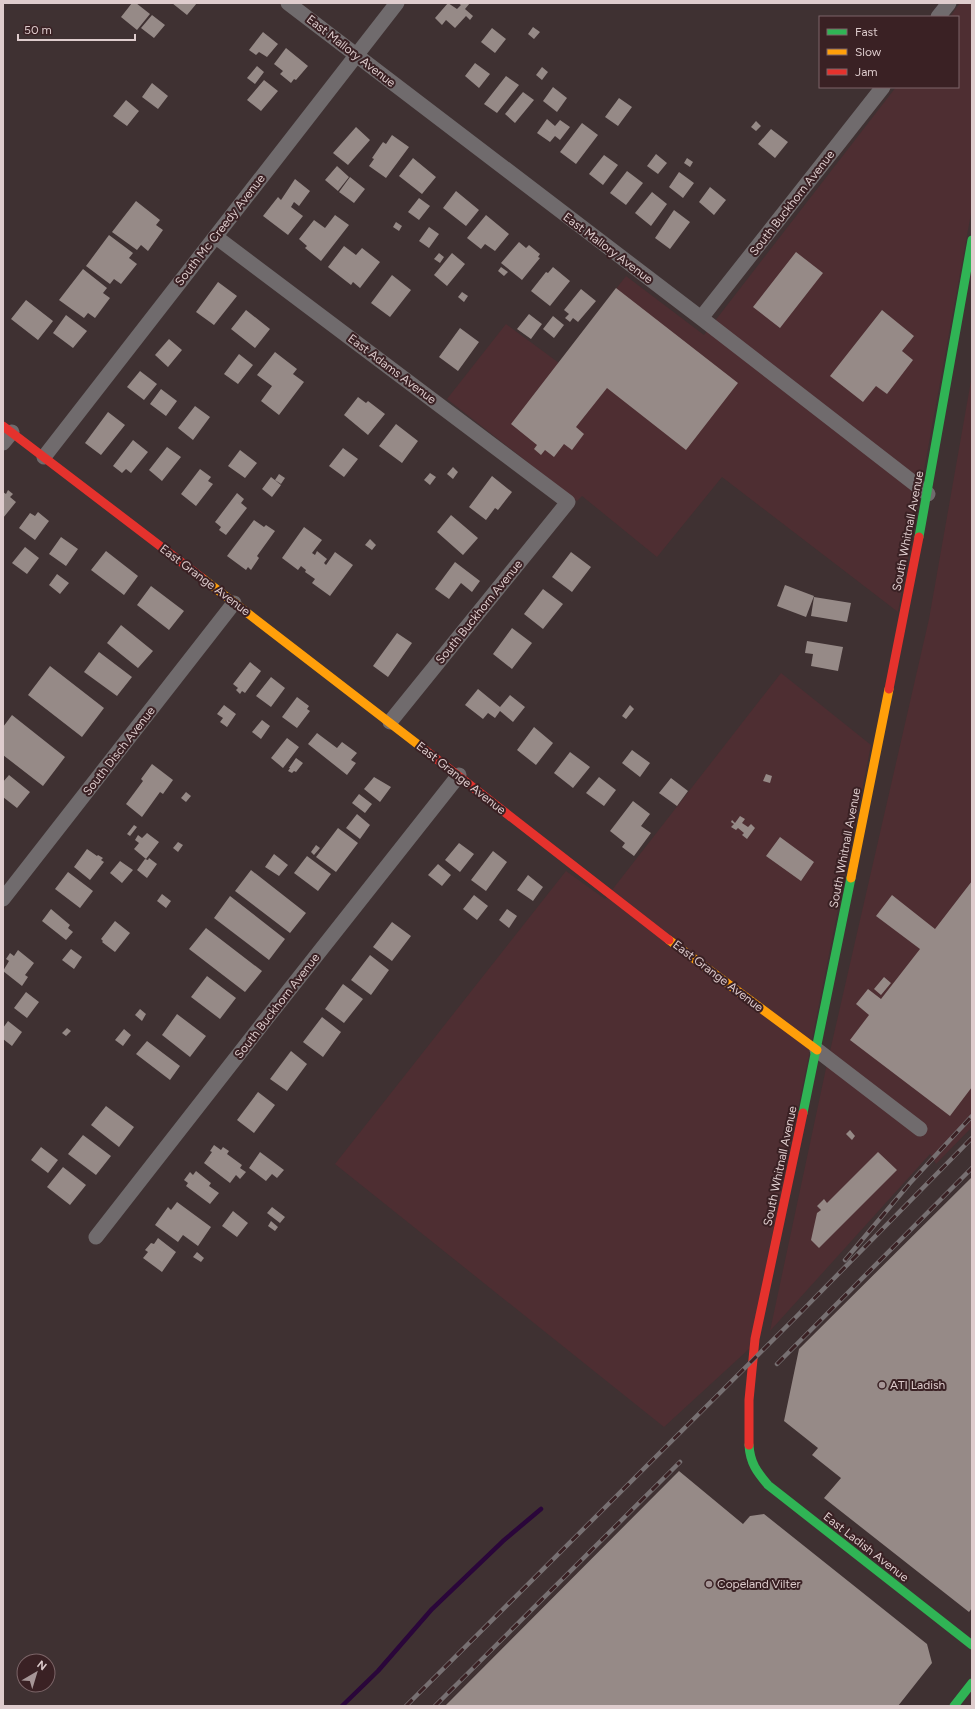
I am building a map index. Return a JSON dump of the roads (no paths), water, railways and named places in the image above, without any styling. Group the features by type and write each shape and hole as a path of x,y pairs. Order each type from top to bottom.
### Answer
{"street":[{"name":"East Mallory Avenue","path":"288,3 701,318 928,494"},
{"name":"South Mc Creedy Avenue","path":"44,457 397,3"},
{"path":"939,16 949,3"},
{"name":"South Buckhorn Avenue","path":"701,318 882,88"},
{"name":"East Adams Avenue","path":"216,237 568,502"},
{"name":"South Whitnall Avenue","path":"751,1461 748,1430 755,1339 817,1050 928,494 972,240"},
{"name":"East Grange Avenue","path":"6,434 44,457 459,775 688,955 817,1050 920,1129"},
{"name":"South Buckhorn Avenue","path":"390,722 568,502"},
{"name":"South Disch Avenue","path":"3,899 234,603"},
{"name":"South Buckhorn Avenue","path":"96,1237 459,775"},
{"name":"East Ladish Avenue","path":"751,1461 758,1473 768,1485 972,1645"},
{"path":"954,1706 969,1694"}],"waterway":[{"path":"342,1706 378,1671 432,1609 503,1541 541,1509"}],"railway":[{"path":"845,1260 910,1183 972,1116"},
{"path":"406,1706 796,1317 972,1138"},
{"path":"777,1364 972,1168"},
{"path":"435,1706 680,1462"}],"place":[{"name":"ATI Ladish","path":"882,1385"},
{"name":"Copeland Vilter","path":"709,1584"}]}
